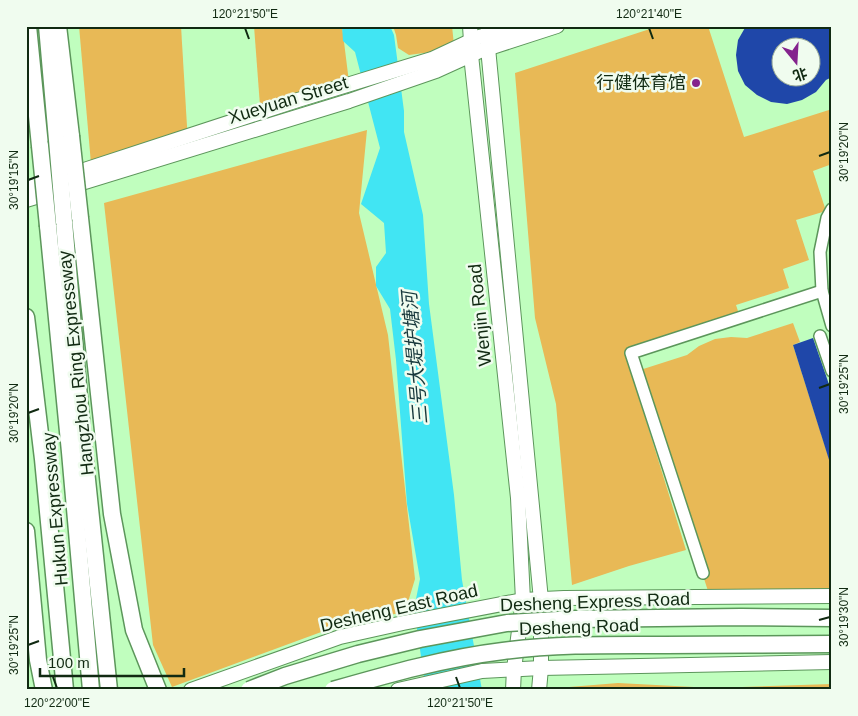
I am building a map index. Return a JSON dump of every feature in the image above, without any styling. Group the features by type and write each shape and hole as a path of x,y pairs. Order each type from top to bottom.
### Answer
{"highway":[{"name":"Hukun Expressway","path":"28,26 91,688"},
{"name":"Hukun Expressway","path":"47,26 64,138 72,220 82,432 108,685"},
{"path":"58,26 64,138"},
{"name":"Hangzhou Ring Expressway","path":"72,220 112,514 134,630 158,690"},
{"path":"26,317 43,459 65,690"},
{"path":"26,531 38,660 44,690"},
{"name":"Desheng Express Road","path":"249,690 285,676 358,654 420,638 507,623 575,619 832,618"},
{"name":"Desheng Road","path":"333,690 431,663 503,651 576,645 832,644"}],"main road":[{"name":"Wenjin Road","path":"470,26 470,55 518,498 523,600 513,690"},
{"name":"Xueyuan Street","path":"26,189 342,86 411,66 432,59 471,41 521,26"},
{"name":"Xueyuan Street","path":"26,200 349,101 436,71 470,55 488,36 557,26"},
{"name":"Wenjin Road","path":"488,36 541,600 541,668 539,690"},
{"name":"Desheng East Road","path":"191,690 340,637 523,600 832,596"},
{"path":"402,689 482,671 832,662"}],"street":[{"path":"832,209 827,218 820,252 822,291 832,326"},
{"path":"703,573 631,352 822,291"},
{"path":"820,336 832,371"}],"shaded area":[{"path":"79,26 181,26 188,143 92,175"},
{"path":"254,26 342,26 350,90 261,119"},
{"path":"393,26 452,26 454,45 431,52 409,55 398,48"},
{"path":"659,26 708,26 744,137 832,109 832,164 813,171 826,211 796,220 809,260 783,269 789,288 736,305 740,317 631,353 633,378 686,550 572,585 556,404 535,318 515,73"},
{"path":"367,130 359,213 388,335 415,579 405,612 343,624 172,687 153,645 104,203"},
{"path":"793,323 800,342 793,345 832,468 832,590 708,591 637,371 687,355 699,346 715,339 747,338"},
{"path":"618,683 713,688 832,684 832,690 568,690 569,687"}],"water":[{"name":"三号大堤护塘河","path":"342,26 390,26 394,35 404,111 404,132 423,215 429,304 454,495 462,580 482,690 426,690 414,609 420,579 407,504 396,360 390,309 376,286 376,267 386,253 384,223 361,204 380,148 355,52 343,41"}],"building":[{"path":"746,26 832,26 832,77 826,80 820,87 820,38 770,38 770,88 819,88 802,100 787,104 771,102 757,95 745,85 738,71 736,55 738,40"},
{"path":"813,338 832,393 832,462 830,463 793,345"}],"place":[{"name":"行健体育馆","path":"696,83"}]}
